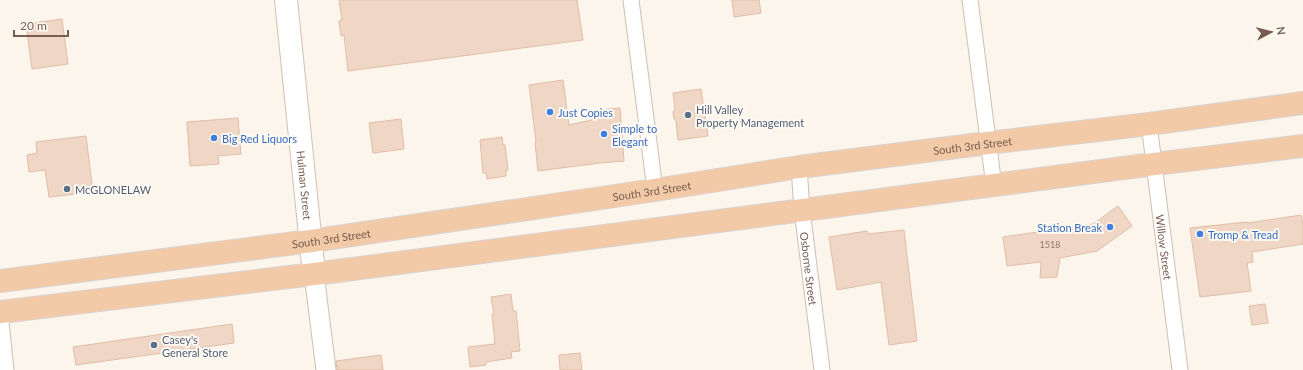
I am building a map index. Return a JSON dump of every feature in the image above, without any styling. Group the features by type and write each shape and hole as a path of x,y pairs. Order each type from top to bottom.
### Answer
{"highway":[{"name":"South 3rd Street","path":"0,281 312,241 799,167 1149,124 1303,103"},
{"path":"0,312 314,274 1154,164 1303,146"}],"main road":[{"name":"Hulman Street","path":"286,0 312,241 314,274"}],"street":[{"path":"631,0 655,190"},
{"path":"970,0 994,186"},
{"name":"Willow Street","path":"1149,124 1180,370"},
{"name":"Osborne Street","path":"799,167 802,210 822,370"},
{"name":"Hulman Street","path":"314,274 326,370"},
{"path":"0,312 6,370"}],"building":[{"path":"339,0 577,0 583,40 348,71 344,35 341,36 339,21 342,20"},
{"path":"732,0 759,0 761,13 734,17"},
{"path":"62,19 68,64 32,69 26,24"},
{"path":"563,80 569,125 600,118 599,110 620,108 624,161 538,171 529,85"},
{"name":"Hill Valley Property Management","path":"701,89 708,136 678,140 676,121 674,119 673,112 675,109 673,93"},
{"name":"Big Red Liquors","path":"238,118 241,154 218,156 219,164 190,166 187,122"},
{"path":"401,119 404,149 373,153 369,123"},
{"path":"86,136 93,192 49,197 45,170 29,172 27,155 37,153 36,142"},
{"path":"502,137 503,145 505,145 508,170 506,170 506,176 487,179 486,173 483,173 480,140"},
{"path":"1118,206 1132,226 1097,251 1060,258 1057,277 1040,278 1041,262 1007,266 1003,237 1093,224"},
{"path":"1301,215 1303,225 1303,244 1252,252 1253,262 1247,263 1251,291 1200,297 1190,228 1248,223"},
{"path":"904,230 917,341 889,345 881,282 837,290 829,237 867,231 868,234"},
{"path":"511,294 513,311 516,311 520,351 511,352 512,358 486,362 486,365 470,367 468,347 495,344 492,314 494,314 491,297"},
{"path":"1265,304 1268,323 1252,325 1249,306"},
{"name":"Casey's General Store","path":"232,324 234,343 76,365 73,347"},
{"path":"580,353 582,370 560,370 559,355"},
{"path":"381,355 383,370 337,370 336,361"}],"place":[{"name":"Just Copies","path":"550,112"},
{"name":"Hill Valley Property Management","path":"688,115"},
{"name":"Simple to Elegant","path":"604,134"},
{"name":"Big Red Liquors","path":"214,138"},
{"name":"McGLONELAW","path":"67,189"},
{"name":"Station Break","path":"1110,227"},
{"name":"Tromp & Tread","path":"1200,234"},
{"name":"Casey's General Store","path":"154,345"}]}
